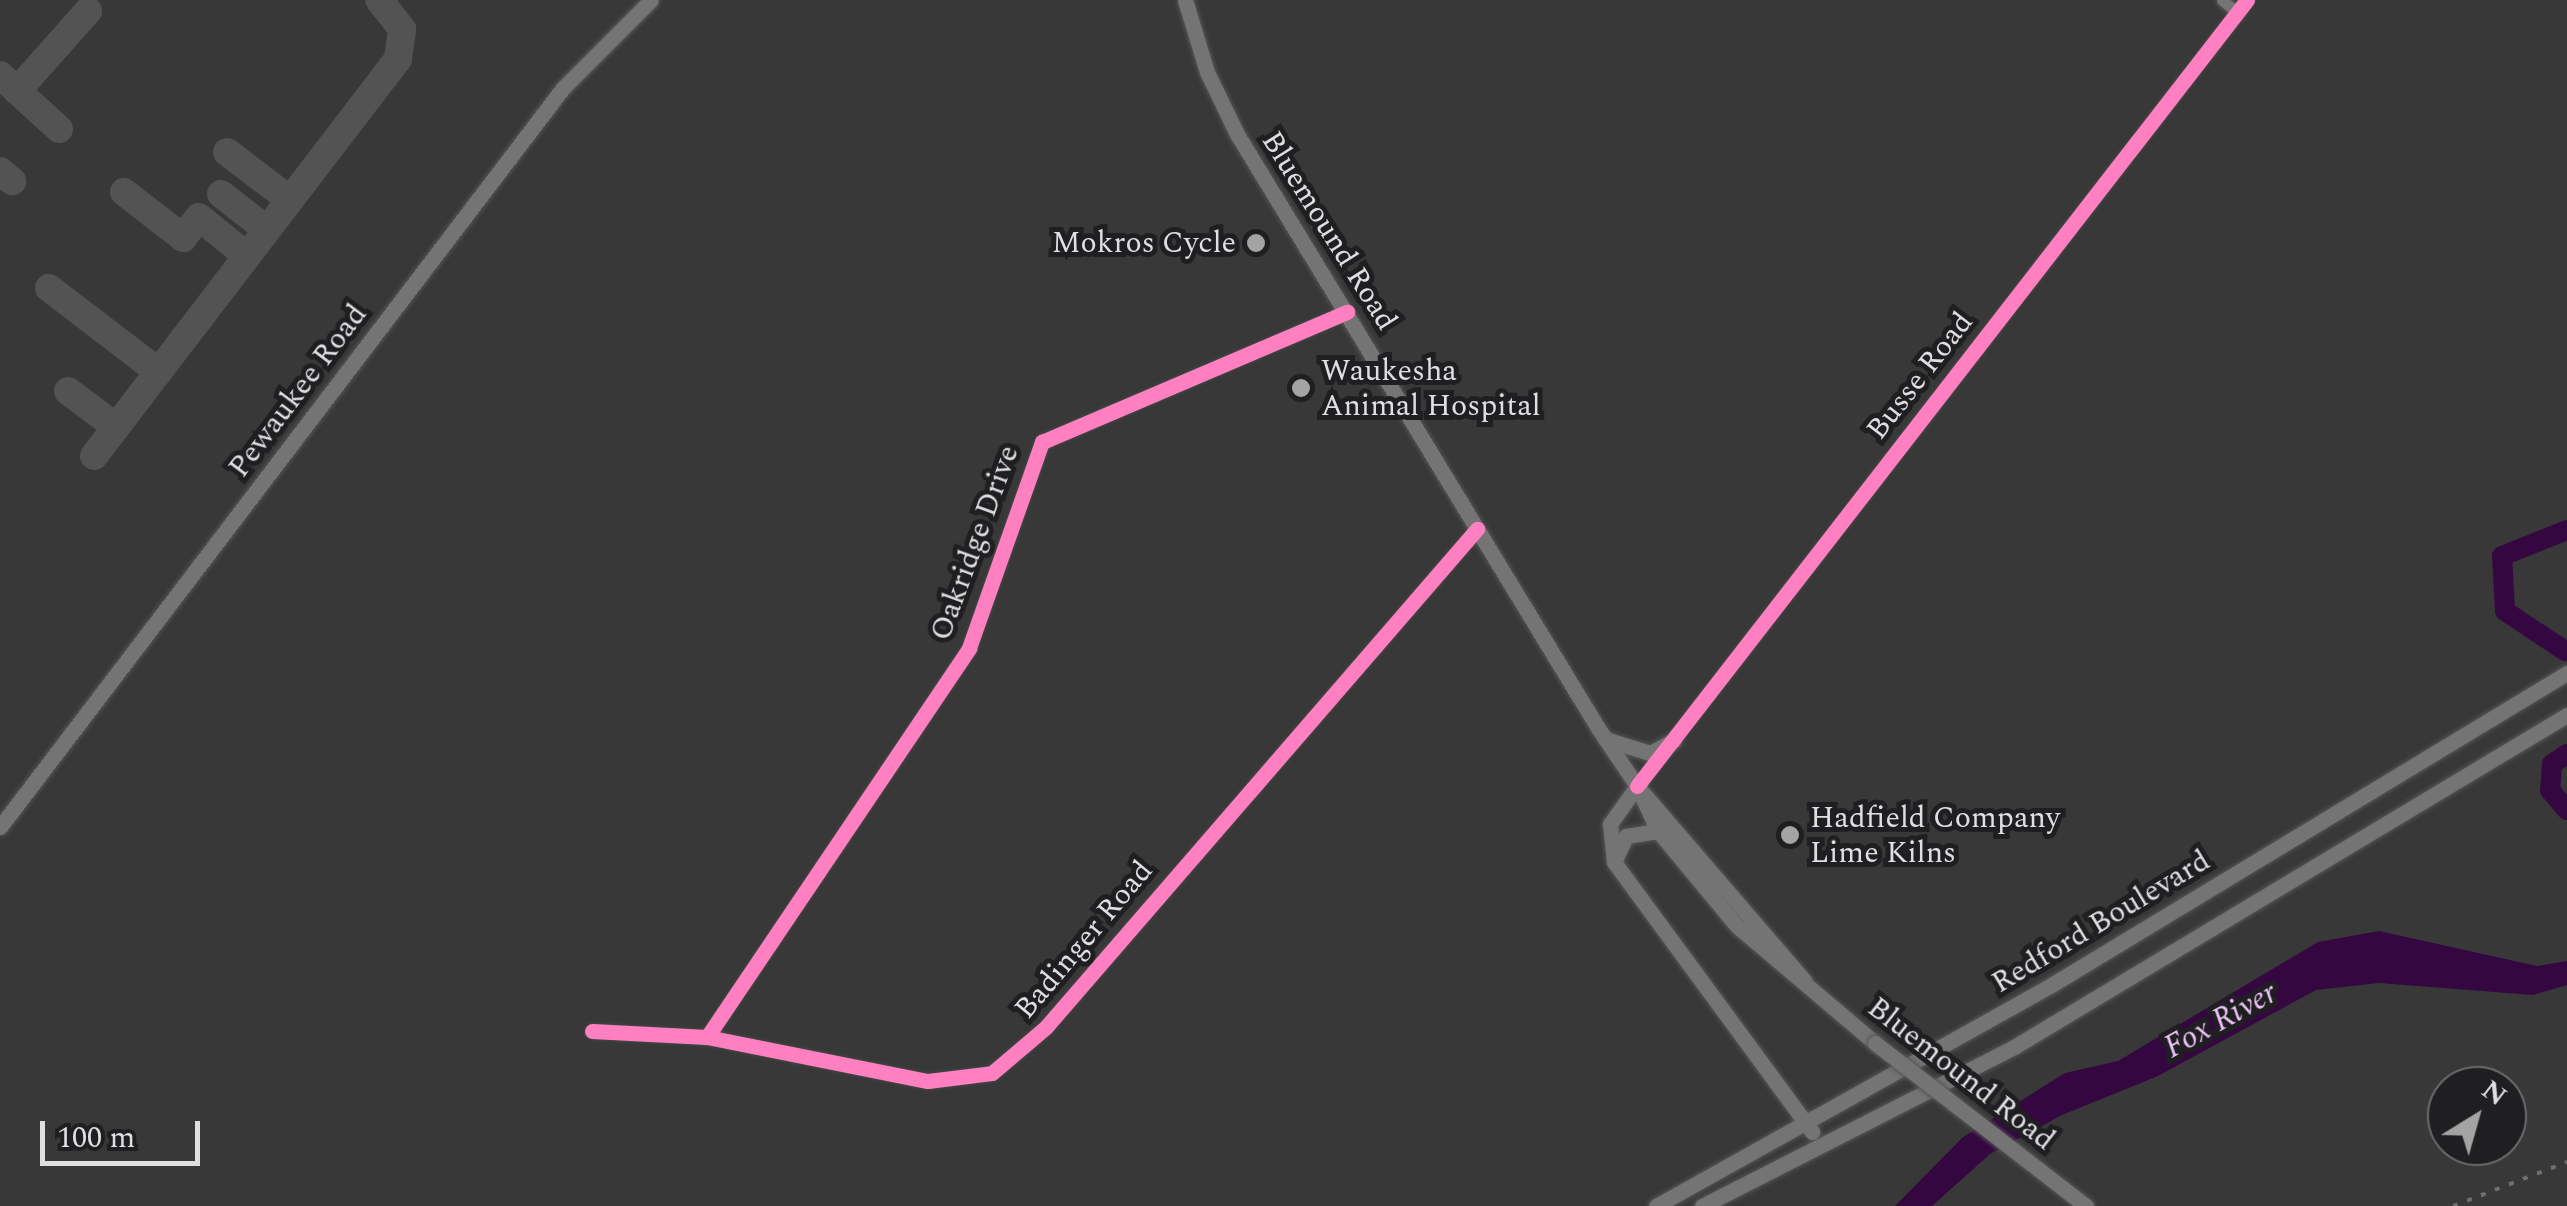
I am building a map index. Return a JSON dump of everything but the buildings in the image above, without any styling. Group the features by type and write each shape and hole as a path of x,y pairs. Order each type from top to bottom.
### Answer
{"main road":[{"name":"Pewaukee Road","path":"0,827 564,88 651,0"},
{"name":"Bluemound Road","path":"1185,0 1222,106 1605,739 1637,786 1805,982"},
{"name":"Redford Boulevard","path":"1656,1206 1809,1126 2053,984 2567,673"},
{"name":"Redford Boulevard","path":"1702,1206 1820,1149 2070,1014 2567,715"},
{"path":"1605,739 1650,753 1674,740"},
{"name":"Bluemound Road","path":"1637,786 1658,831 1737,926 1875,1043 2086,1206"},
{"name":"Busse Road","path":"1614,862 1610,824 1637,786"},
{"path":"0,811 20,800"},
{"path":"1658,831 1642,829 1626,836 1614,862 1809,1126 1820,1149"},
{"path":"2053,984 2070,1014"}],"street":[{"path":"2222,0 2238,12"},
{"name":"Busse Road","path":"1637,786 2247,0"},
{"name":"Oakridge Drive","path":"708,1037 969,648 1042,442 1347,312"},
{"name":"Badinger Road","path":"592,1031 708,1037 928,1081 973,1080 1009,1064 1477,529"}],"water":[{"name":"Fox River","path":"2379,931 2537,966 2567,961 2567,985 2533,995 2379,983 2316,990 2158,1076 2062,1115 1990,1154 1932,1206 1895,1206 1962,1138 2065,1073 2118,1061 2318,942"}],"waterway":[{"path":"2565,651 2505,611 2502,556 2567,530"},
{"path":"2567,754 2552,764 2550,790 2567,810"}],"taxiway":[{"path":"94,456 398,59 402,29 379,0"},
{"path":"17,91 88,11"},
{"path":"0,75 59,129"},
{"path":"227,152 290,200"},
{"path":"0,171 12,181"},
{"path":"124,192 183,238 199,217 247,256"},
{"path":"221,194 267,230"},
{"path":"49,288 159,372"},
{"path":"68,391 116,427"}],"railway":[{"path":"2453,1206 2567,1162"}],"cycle path":[{"path":"1637,786 2247,0"},
{"path":"707,1037 969,648 1042,442 1347,312"},
{"path":"592,1031 707,1037 928,1081 992,1073 1046,1027 1477,529"}],"place":[{"name":"Mokros Cycle","path":"1256,243"},
{"name":"Waukesha Animal Hospital","path":"1301,388"},
{"name":"Hadfield Company Lime Kilns","path":"1790,835"}]}
